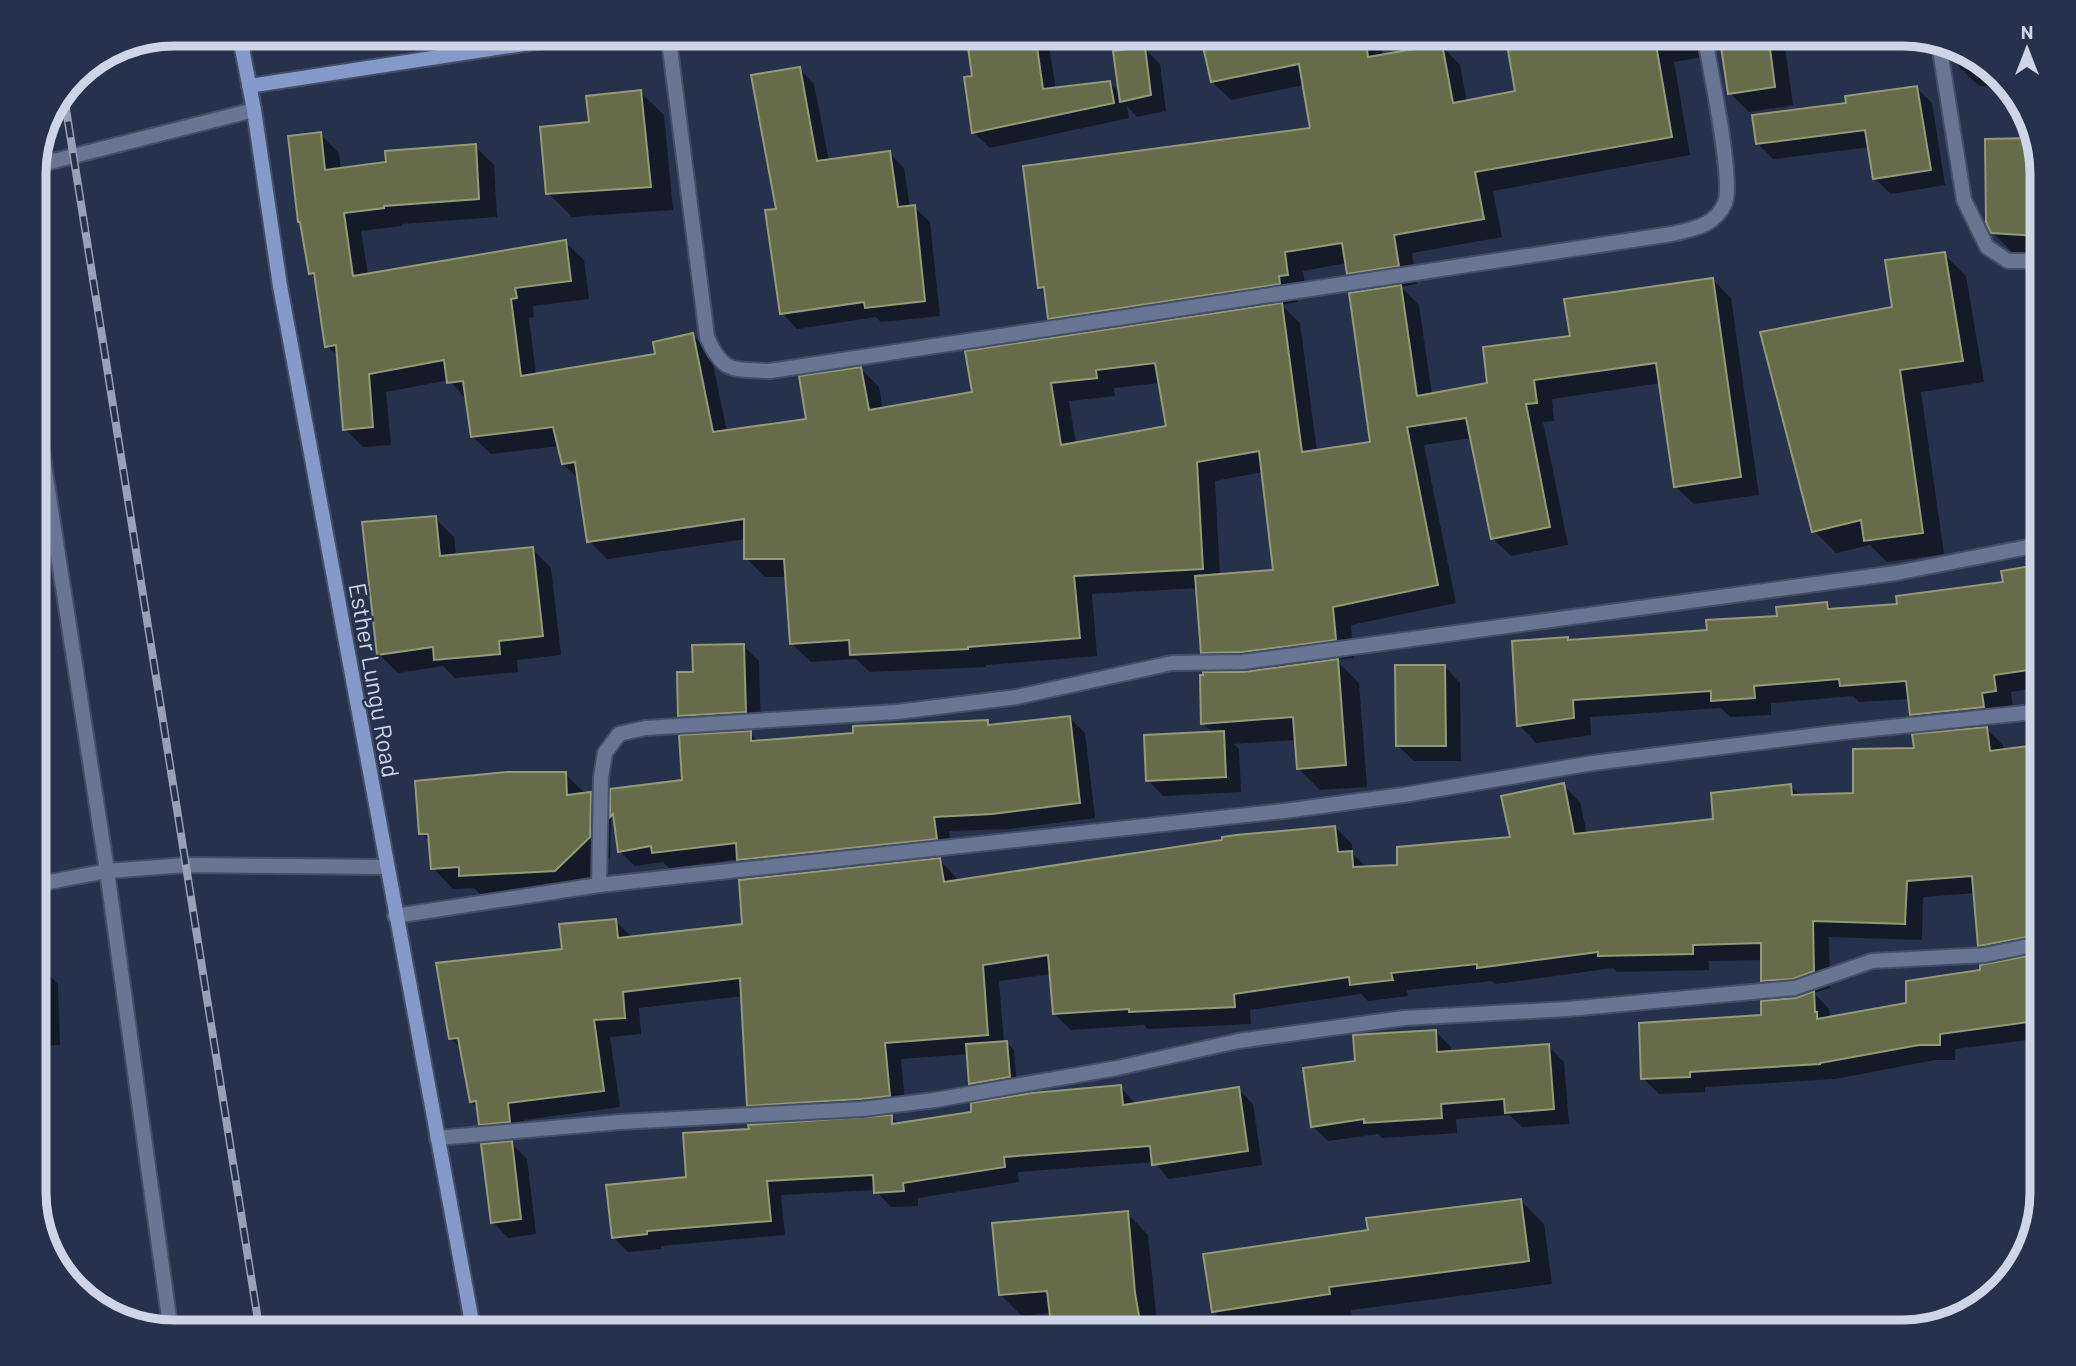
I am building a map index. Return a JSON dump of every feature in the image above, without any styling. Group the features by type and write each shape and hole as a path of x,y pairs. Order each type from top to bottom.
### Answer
{"street":[{"name":"Esther Lungu Road","path":"241,46 254,110 280,286 472,1320"},
{"path":"249,86 510,46"},
{"path":"670,46 707,337 716,357 733,369 770,371 1672,234 1706,226 1725,203 1727,174 1705,46"},
{"path":"1940,51 1964,200 1987,247 2008,261 2030,261"},
{"path":"46,163 254,110"},
{"path":"46,477 107,871 169,1320"},
{"path":"599,885 601,777 605,753 619,734 645,728 897,712 1017,697 1172,663 1243,662 1896,573 2030,547"},
{"path":"395,916 599,885 1284,811 1404,795 1593,764 1834,733 2030,712"},
{"path":"46,883 107,871 186,865 386,867"},
{"path":"437,1138 620,1122 862,1109 1116,1068 1238,1041 1404,1018 1567,1009 1795,988 1872,961 1985,955 2030,946"}],"building":[{"path":"968,46 1037,46 1043,89 1110,81 1114,103 972,133 964,77 972,76"},
{"path":"1203,46 1377,46 1367,49 1368,57 1442,46 1453,103 1515,91 1507,46 1656,46 1672,137 1475,172 1484,219 1394,235 1399,266 1347,274 1342,243 1285,252 1288,275 1279,276 1280,284 1048,319 1044,287 1038,288 1023,166 1310,128 1299,64 1211,82"},
{"path":"1721,46 1770,46 1775,87 1728,94"},
{"path":"1145,47 1151,95 1120,102 1113,51"},
{"path":"800,67 817,161 890,151 898,207 915,205 925,301 865,308 864,302 780,314 765,210 776,209 751,75"},
{"path":"1917,86 1931,170 1873,179 1865,130 1756,144 1752,115 1846,103 1845,96"},
{"path":"641,90 651,187 546,194 540,127 589,122 586,96"},
{"path":"321,132 325,170 386,162 385,151 476,144 479,199 384,206 344,213 353,276 566,240 571,281 515,288 517,298 511,299 521,376 655,354 653,342 693,333 713,432 806,419 799,376 861,367 869,410 972,392 965,351 1282,303 1302,452 1370,442 1349,293 1401,285 1417,396 1487,383 1483,347 1570,336 1564,299 1713,278 1741,477 1674,487 1656,363 1534,380 1537,403 1526,404 1550,527 1491,539 1466,418 1407,427 1438,585 1333,607 1336,640 1242,652 1201,653 1195,576 1273,570 1259,451 1197,462 1203,569 1074,576 1080,638 968,649 850,655 849,640 790,644 784,559 744,559 744,519 587,542 575,462 562,464 553,427 471,437 463,381 447,383 444,360 369,374 373,427 343,430 336,345 325,347 314,273 309,274 298,222 288,136","holes":["1155,363 1166,426 1061,445 1051,383 1097,378 1096,370"]},
{"path":"2025,138 2030,173 2030,236 1991,233 1986,222 1985,139"},
{"path":"1945,252 1963,361 1900,370 1923,533 1864,541 1861,520 1812,532 1760,332 1892,307 1885,260"},
{"path":"436,516 440,556 533,547 543,636 499,641 500,654 434,660 433,647 377,655 362,522"},
{"path":"2030,566 2030,670 1994,675 1996,691 1982,693 1984,707 1910,715 1906,681 1840,686 1839,679 1754,686 1755,698 1711,701 1711,691 1573,700 1574,718 1517,726 1512,641 1568,637 1568,640 1707,630 1706,620 1777,616 1776,607 1827,602 1828,609 1897,604 1896,596 2003,582 2001,571"},
{"path":"744,644 746,712 678,716 677,672 693,672 692,645"},
{"path":"1338,659 1346,765 1297,769 1293,717 1201,724 1200,675 1203,675 1203,672 1244,672"},
{"path":"1395,665 1445,665 1446,746 1396,746"},
{"path":"1070,716 1080,803 992,814 934,817 937,839 737,860 736,843 652,853 651,846 618,852 613,814 610,817 610,789 682,780 679,735 751,731 751,741 853,733 853,726 988,720 988,725"},
{"path":"1987,727 1990,751 2030,746 2030,936 1978,946 1972,876 1907,881 1905,924 1813,921 1814,971 1793,979 1761,981 1761,943 1693,945 1693,954 1598,956 1598,952 1477,968 1477,964 1391,973 1393,980 1350,985 1349,977 1234,994 1235,1007 1053,1014 1048,955 983,965 988,1035 885,1043 890,1096 747,1106 740,978 623,992 625,1018 594,1020 604,1091 508,1103 510,1122 479,1125 476,1101 470,1102 458,1038 449,1039 436,963 562,949 559,924 616,919 618,938 742,924 739,880 940,858 944,882 1222,840 1222,837 1335,826 1338,852 1352,851 1353,867 1397,865 1397,847 1510,837 1501,796 1564,783 1574,834 1713,819 1711,793 1791,784 1792,795 1853,793 1853,749 1914,748 1912,734"},
{"path":"1224,731 1226,777 1146,781 1144,735"},
{"path":"507,772 566,772 567,795 591,792 590,837 555,871 459,876 459,867 431,869 428,834 419,834 415,781"},
{"path":"2030,955 2030,1022 1940,1034 1940,1045 1919,1045 1820,1064 1690,1072 1690,1077 1641,1079 1639,1023 1761,1015 1761,1001 1796,998 1814,991 1817,1019 1906,1003 1906,981 1980,970 1980,965"},
{"path":"1436,1030 1437,1052 1549,1044 1554,1109 1505,1113 1504,1099 1441,1104 1442,1118 1364,1123 1364,1119 1311,1127 1303,1068 1355,1061 1353,1035"},
{"path":"1007,1041 1010,1077 969,1084 966,1044"},
{"path":"1121,1085 1123,1105 1239,1087 1248,1151 1152,1165 1150,1146 1004,1157 1005,1167 903,1183 904,1191 874,1193 873,1175 767,1181 771,1221 647,1231 647,1234 612,1238 606,1185 686,1177 683,1133 749,1129 748,1125 892,1115 892,1124 971,1112 971,1103 1032,1093"},
{"path":"512,1141 521,1219 491,1223 481,1144"},
{"path":"1521,1199 1529,1261 1329,1287 1330,1294 1212,1312 1203,1254 1368,1230 1366,1218"},
{"path":"1128,1211 1140,1320 1050,1320 1047,1291 999,1295 992,1223"}],"railway":[{"path":"65,105 258,1320"}]}
